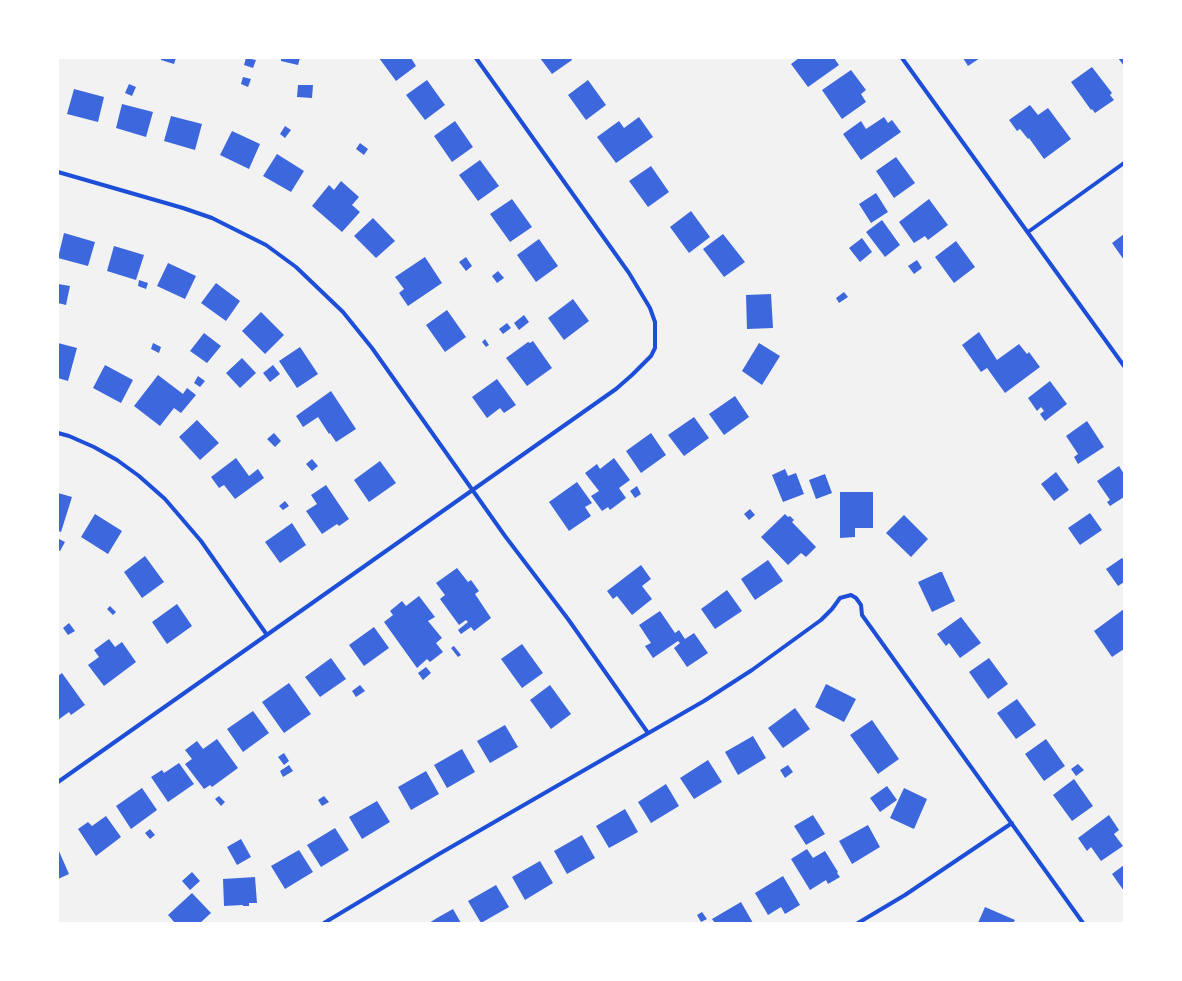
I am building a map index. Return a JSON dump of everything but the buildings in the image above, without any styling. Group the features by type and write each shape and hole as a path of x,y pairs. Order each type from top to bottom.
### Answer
{"street":[{"path":"58,782 616,389 651,356 655,348 655,322 629,273 476,58"},
{"path":"902,58 1124,366"},
{"path":"1028,232 1124,163"},
{"path":"58,172 183,208 212,218 266,245 296,267 342,312 372,348 505,536 568,619 648,733"},
{"path":"58,433 94,447 117,460 139,476 165,499 201,541 267,635"},
{"path":"324,923 439,854 704,701 752,670 821,620 840,598 851,595 856,598 861,605 862,615 1083,923"},
{"path":"858,923 905,895 1012,823"}]}
